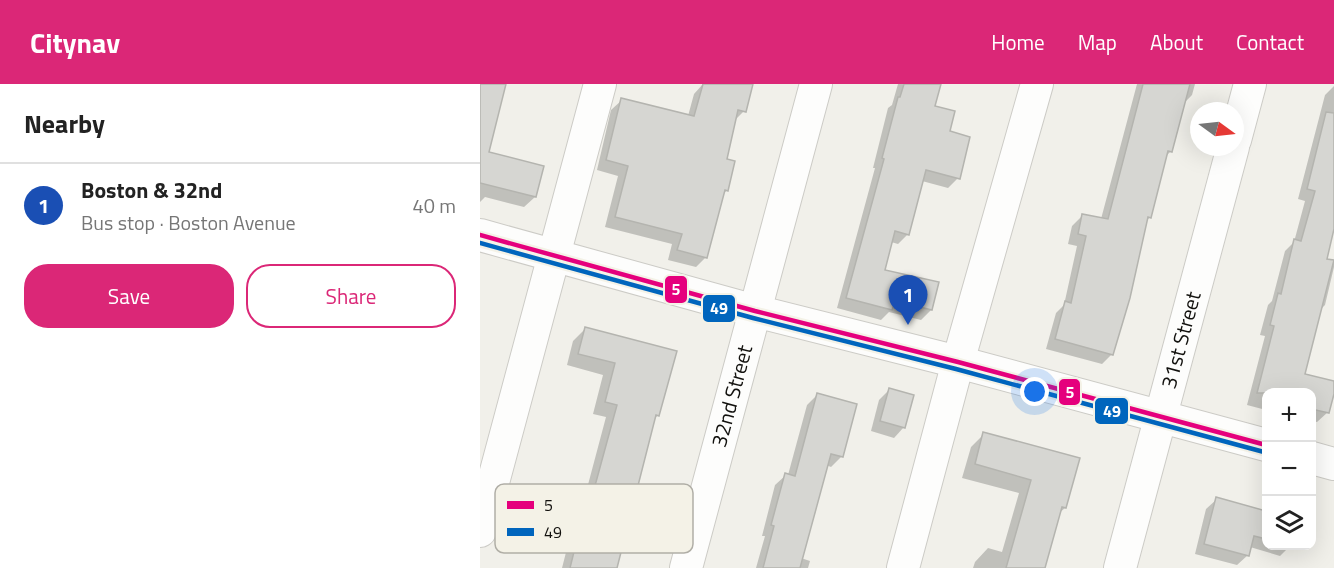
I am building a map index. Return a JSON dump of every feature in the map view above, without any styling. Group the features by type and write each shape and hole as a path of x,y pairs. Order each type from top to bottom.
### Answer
{"street":[{"path":"480,531 600,84"},
{"name":"32nd Street","path":"693,542 816,84"},
{"path":"903,568 958,362 1037,84"},
{"path":"1244,106 1250,84"},
{"name":"31st Street","path":"1120,568 1231,156"},
{"path":"480,235 1262,445"},
{"path":"1316,459 1334,464"},
{"name":"32nd Street","path":"686,568 690,553"}],"building":[{"path":"480,84 506,84 489,152 544,166 536,197 480,183"},
{"path":"703,84 753,84 746,112 738,110 727,159 735,161 707,258 677,250 682,234 615,217 628,166 606,160 621,98 694,116"},
{"path":"904,84 941,84 935,106 955,111 950,131 970,137 960,179 926,170 909,235 895,231 885,270 939,282 932,310 895,301 892,310 846,298 884,159 882,158 898,97 900,97"},
{"path":"1143,84 1190,84 1172,152 1168,151 1151,218 1148,217 1130,298 1113,355 1055,339 1065,301 1071,303 1086,236 1078,234 1082,214 1108,219"},
{"path":"1326,112 1334,113 1334,229 1327,259 1334,260 1305,374 1334,381 1334,394 1329,413 1316,410 1316,388 1262,388 1262,393 1257,393 1274,326 1270,325 1278,293 1281,294 1294,239 1301,241 1315,191 1307,189"},
{"path":"585,327 677,351 659,416 656,415 638,484 595,484 617,405 605,402 615,363 578,354"},
{"path":"889,388 914,395 905,428 880,421"},
{"path":"817,393 857,404 843,457 831,454 800,568 763,568 774,526 771,525 785,473 795,476"},
{"path":"983,432 1080,458 1066,508 1062,507 1045,568 1006,568 1031,480 975,464"},
{"path":"1216,497 1262,510 1262,538 1254,536 1249,556 1204,544"},
{"path":"574,553 621,553 617,568 570,568"}],"transit line":[{"name":"5","path":"480,235 755,311 958,362 1262,444"},
{"name":"49","path":"480,243 753,318 956,369 1262,451"}],"place":[{"name":"Boston & 32nd","path":"908,325"}]}
